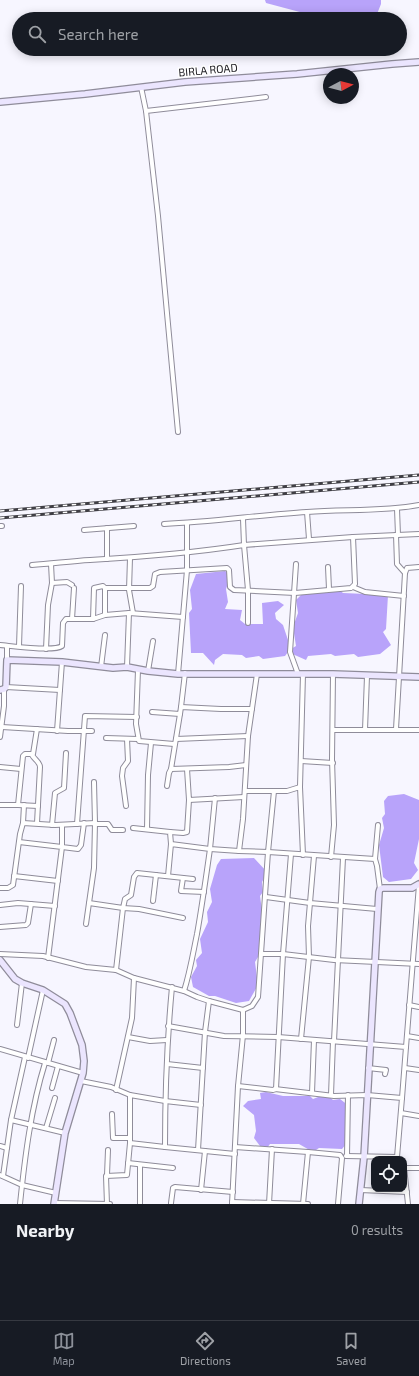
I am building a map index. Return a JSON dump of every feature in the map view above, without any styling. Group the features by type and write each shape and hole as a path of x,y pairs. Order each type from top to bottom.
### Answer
{"street":[{"name":"BIRLA ROAD","path":"0,102 185,82 419,62"},
{"path":"141,87 146,111 158,216 178,432"},
{"path":"146,111 266,98"},
{"path":"164,524 307,512 419,506"},
{"path":"397,508 398,564 405,573"},
{"path":"307,512 309,539"},
{"path":"243,518 248,590 248,623"},
{"path":"178,674 186,570 187,523"},
{"path":"84,530 134,526"},
{"path":"106,528 107,559"},
{"path":"32,565 130,558 309,539 419,534"},
{"path":"353,537 355,581 353,587"},
{"path":"127,668 131,613 129,588 130,558"},
{"path":"46,649 48,606 52,583 51,564"},
{"path":"296,564 290,652 300,674 300,787 303,855"},
{"path":"328,566 329,589"},
{"path":"396,729 405,573 407,568 419,567"},
{"path":"93,619 94,588 103,586 105,588 152,587 154,585 155,574 157,573 186,570 227,568 230,570 230,584 232,589 295,593 353,587 365,592 404,596"},
{"path":"52,583 67,582 73,587 72,619"},
{"path":"20,646 21,586"},
{"path":"105,588 106,614"},
{"path":"0,645 46,649 58,648 62,646 64,621 66,619 93,619 106,614 131,613 183,617"},
{"path":"101,667 105,635"},
{"path":"148,671 153,641"},
{"path":"0,737 2,727 7,646"},
{"path":"7,660 62,662 178,674 333,674 419,677"},
{"path":"57,731 62,662"},
{"path":"138,670 138,739"},
{"path":"167,786 180,714 185,673"},
{"path":"239,852 243,819 248,736 256,674"},
{"path":"331,857 334,825 333,674"},
{"path":"365,730 367,676"},
{"path":"4,689 60,690"},
{"path":"180,707 252,709"},
{"path":"152,712 180,714"},
{"path":"77,824 85,716 137,717"},
{"path":"2,727 57,731 92,731"},
{"path":"37,729 34,752 32,755 34,760 40,765 37,823"},
{"path":"333,730 419,730"},
{"path":"176,738 248,736"},
{"path":"106,738 138,739 140,742 174,744"},
{"path":"126,806 122,776 123,768 128,761 127,739"},
{"path":"147,829 148,774 151,743"},
{"path":"52,825 55,793 64,788 66,753"},
{"path":"18,806 21,769 24,755 32,755"},
{"path":"301,761 333,763"},
{"path":"171,770 246,765"},
{"path":"0,767 21,769"},
{"path":"133,828 183,833 187,832 189,800 187,769"},
{"path":"86,924 94,868 94,782"},
{"path":"245,791 287,791 300,787"},
{"path":"0,954 48,958 86,966 116,970 134,978 172,987 209,1001 243,1010 252,1006 258,997 268,852 274,791"},
{"path":"189,800 244,797"},
{"path":"184,991 189,976 204,892 215,798"},
{"path":"0,805 38,806"},
{"path":"0,888 12,887 23,823 24,806"},
{"path":"23,823 52,825 84,823 108,824 112,830 123,830"},
{"path":"19,842 79,848 84,823"},
{"path":"48,958 62,847 62,824"},
{"path":"359,1204 364,1157 377,909 380,889 375,860 378,824"},
{"path":"168,876 171,844 170,832"},
{"path":"171,844 239,852 268,852 375,860"},
{"path":"275,1089 291,854"},
{"path":"301,1039 309,957 308,926 314,856"},
{"path":"331,1095 343,858"},
{"path":"116,970 123,908 125,899 131,895 134,877 136,874 142,873 193,879"},
{"path":"153,901 156,875"},
{"path":"14,876 58,881"},
{"path":"183,878 182,890 204,892"},
{"path":"380,889 412,888 419,885 417,937 409,1006 398,1156"},
{"path":"266,897 310,903 377,909"},
{"path":"0,905 18,903 55,906"},
{"path":"89,903 139,909 183,918"},
{"path":"0,927 21,926 28,923 31,904"},
{"path":"261,954 283,954 338,961 419,964"},
{"path":"0,960 11,976 22,983 43,990 61,1000 68,1007 82,1046 84,1062 83,1073 65,1133 54,1204 108,1204 108,1150"},
{"path":"116,1090 132,1018 134,978"},
{"path":"17,1025 22,983"},
{"path":"166,1147 165,1102 167,1040 172,987"},
{"path":"43,990 10,1120 2,1176 22,1185 56,1193"},
{"path":"198,1150 205,1032 209,1001"},
{"path":"409,1006 419,1007"},
{"path":"243,1010 243,1035 238,1086 232,1203 308,1204"},
{"path":"168,1026 224,1036 243,1035 278,1037 406,1047"},
{"path":"407,1036 419,1038"},
{"path":"128,1037 150,1041 167,1040"},
{"path":"20,1204 33,1105 54,1040"},
{"path":"312,1094 314,1040"},
{"path":"0,1049 83,1073"},
{"path":"167,1064 203,1068"},
{"path":"52,1088 58,1066"},
{"path":"368,1068 386,1070 384,1074"},
{"path":"405,1068 419,1070"},
{"path":"81,1080 112,1087 130,1095 165,1102 201,1105"},
{"path":"238,1086 312,1094 367,1095 402,1098"},
{"path":"107,1175 126,1175 130,1143 130,1095"},
{"path":"348,1095 348,1156"},
{"path":"46,1128 55,1098"},
{"path":"401,1113 419,1116"},
{"path":"112,1114 113,1138 130,1138"},
{"path":"10,1120 65,1133"},
{"path":"130,1143 235,1154"},
{"path":"0,1146 7,1148"},
{"path":"235,1147 371,1157"},
{"path":"269,1203 272,1149"},
{"path":"201,1190 205,1151"},
{"path":"303,1204 308,1152"},
{"path":"338,1204 342,1156"},
{"path":"128,1163 173,1168"},
{"path":"140,1165 140,1204"},
{"path":"407,1167 419,1168"},
{"path":"171,1203 174,1187 233,1192"},
{"path":"360,1190 371,1190"},
{"path":"407,1192 408,1204"}],"shaded area":[{"path":"265,0 381,0 378,12 300,12 266,3"},
{"path":"225,571 231,575 226,589 228,602 225,609 242,610 240,620 245,624 263,624 262,603 278,601 284,605 275,613 276,619 283,625 291,649 296,646 293,627 298,613 296,600 301,595 330,591 336,587 343,593 388,595 386,629 383,632 391,645 380,654 358,657 354,654 335,656 331,654 308,656 306,660 288,652 285,656 263,659 259,656 246,658 242,655 223,654 215,660 214,665 203,653 191,653 189,613 192,609 190,590 196,574"},
{"path":"404,794 419,800 419,839 414,863 418,870 411,879 389,882 383,877 379,845 384,828 382,818 385,814 384,801 388,796"},
{"path":"254,858 267,872 262,882 263,892 260,896 264,925 259,942 261,952 255,962 258,985 249,1001 236,1003 215,996 209,996 193,987 191,977 197,966 196,960 202,953 200,939 208,922 207,912 212,902 210,889 217,865 221,859"},
{"path":"266,1092 283,1096 310,1096 313,1099 326,1094 333,1100 340,1099 349,1106 347,1143 342,1149 319,1148 313,1152 299,1144 270,1144 267,1148 260,1146 254,1138 256,1131 254,1115 243,1106 248,1101 261,1099 260,1093"}],"railway":[{"path":"0,511 419,475"},
{"path":"0,518 419,482"}]}
